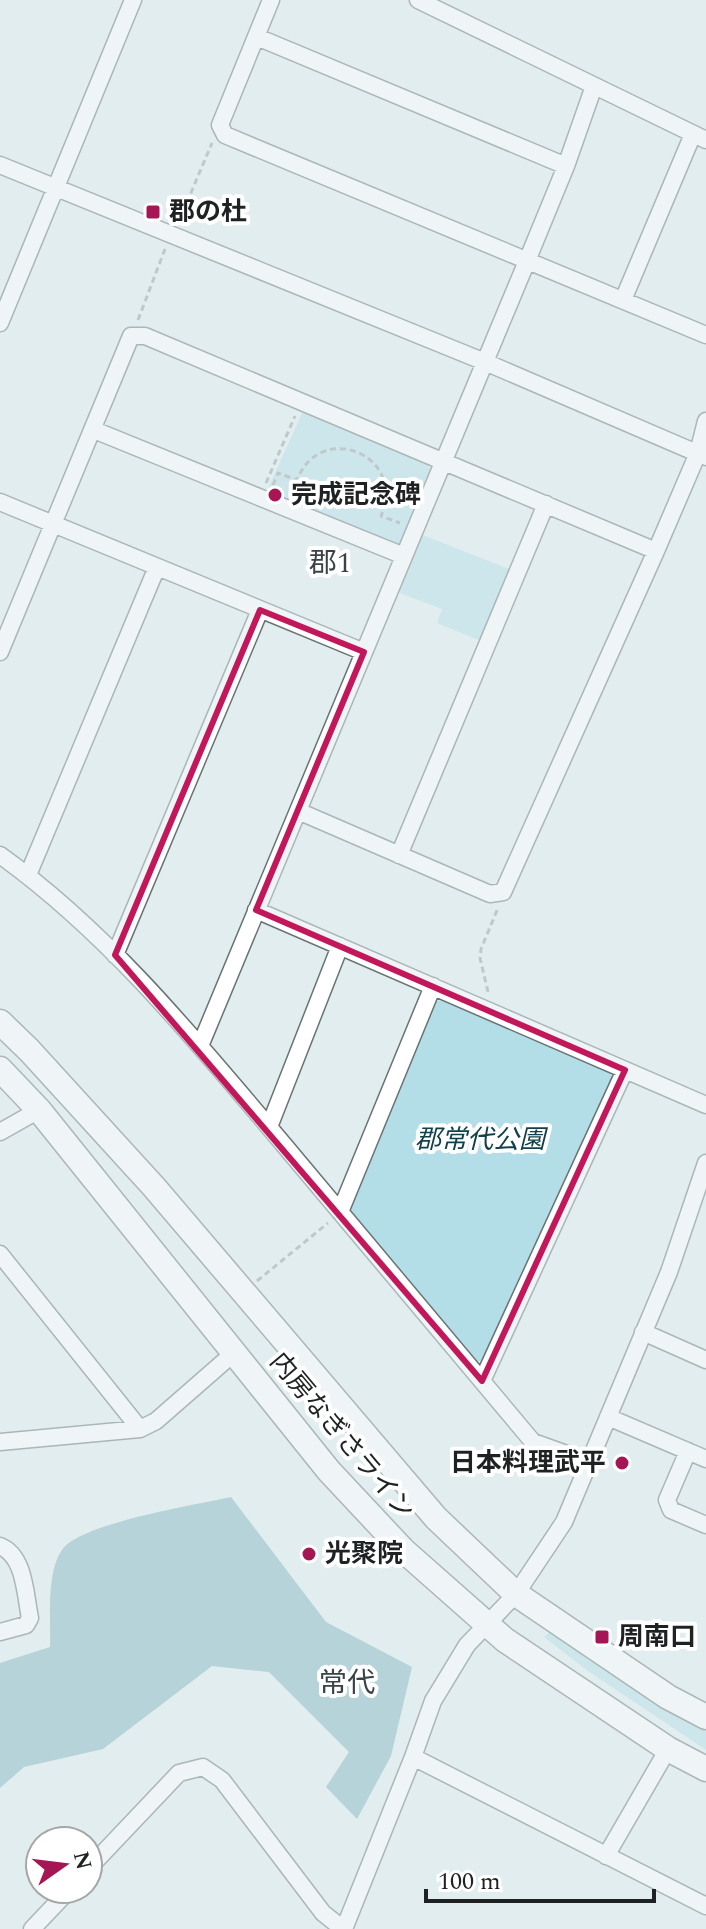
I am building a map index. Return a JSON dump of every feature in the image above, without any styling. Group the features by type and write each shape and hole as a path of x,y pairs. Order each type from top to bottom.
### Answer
{"highway":[{"name":"内房なぎさライン","path":"0,1022 154,1187 436,1518 516,1594 668,1697 706,1717"},
{"name":"内房なぎさライン","path":"0,1069 39,1110 329,1471 403,1550 486,1625 574,1688 668,1749 706,1769"}],"street":[{"path":"0,323 133,0"},
{"path":"271,0 220,125 225,135 706,335"},
{"path":"418,0 700,137 623,300"},
{"path":"257,37 566,166"},
{"path":"200,1046 566,166 594,86"},
{"path":"0,165 485,362 702,455"},
{"path":"0,652 131,336 145,336 656,551"},
{"path":"298,811 490,894 497,894 507,887 656,551 702,455 706,421"},
{"path":"94,430 404,556"},
{"path":"0,502 364,652"},
{"path":"399,855 546,504"},
{"path":"28,875 157,567"},
{"path":"115,955 260,610"},
{"path":"0,855 28,875 115,955 200,1046 533,1442 589,1462"},
{"path":"256,910 706,1105"},
{"path":"269,1127 340,946"},
{"path":"340,1212 433,986"},
{"path":"482,1381 625,1070"},
{"path":"0,1132 39,1110"},
{"path":"104,1852 179,1773 203,1767 222,1780 323,1913 344,1929 433,1701 467,1645 516,1594 564,1522 669,1272 706,1163"},
{"path":"0,1254 140,1429"},
{"path":"643,1332 706,1360"},
{"path":"0,1442 140,1429 156,1421 235,1352"},
{"path":"608,1417 706,1459"},
{"path":"688,1451 667,1506 706,1525"},
{"path":"0,1546 10,1550 17,1559 30,1618 26,1625 0,1632"},
{"path":"606,1856 668,1749"},
{"path":"413,1757 706,1906"},
{"path":"32,1929 55,1905"}],"path":[{"path":"176,227 220,125"},
{"path":"131,336 168,242"},
{"path":"263,499 301,401"},
{"path":"263,499 278,473 297,480 315,457 332,450 350,450 370,460 382,476 386,499 381,516 415,529"},
{"path":"491,1012 481,949 507,887"},
{"path":"253,1284 340,1212"}],"highlighted area":[{"path":"260,610 364,652 256,910 625,1070 482,1381 115,955"}],"green space":[{"path":"303,411 426,461 431,472 400,544 396,546 265,495"},
{"path":"420,534 509,569 481,641 437,623 442,609 397,592"},
{"name":"郡常代公園","path":"443,1000 610,1072 613,1078 484,1360 476,1362 351,1216 349,1209 432,1002"},
{"path":"552,1630 583,1654 706,1729 706,1750 588,1671 544,1637"}],"shaded area":[{"path":"231,1497 326,1622 412,1667 391,1756 357,1819 326,1787 349,1752 269,1672 212,1666 103,1749 24,1767 0,1788 0,1663 50,1647 51,1583 62,1550 73,1540 114,1523"}],"place":[{"name":"郡の杜","path":"153,212"},
{"name":"完成記念碑","path":"275,495"},
{"name":"日本料理武平","path":"622,1463"},
{"name":"光聚院","path":"309,1554"},
{"name":"周南口","path":"602,1637"}],"district":[{"name":"郡1","path":"330,563"},
{"name":"常代","path":"347,1683"}]}
